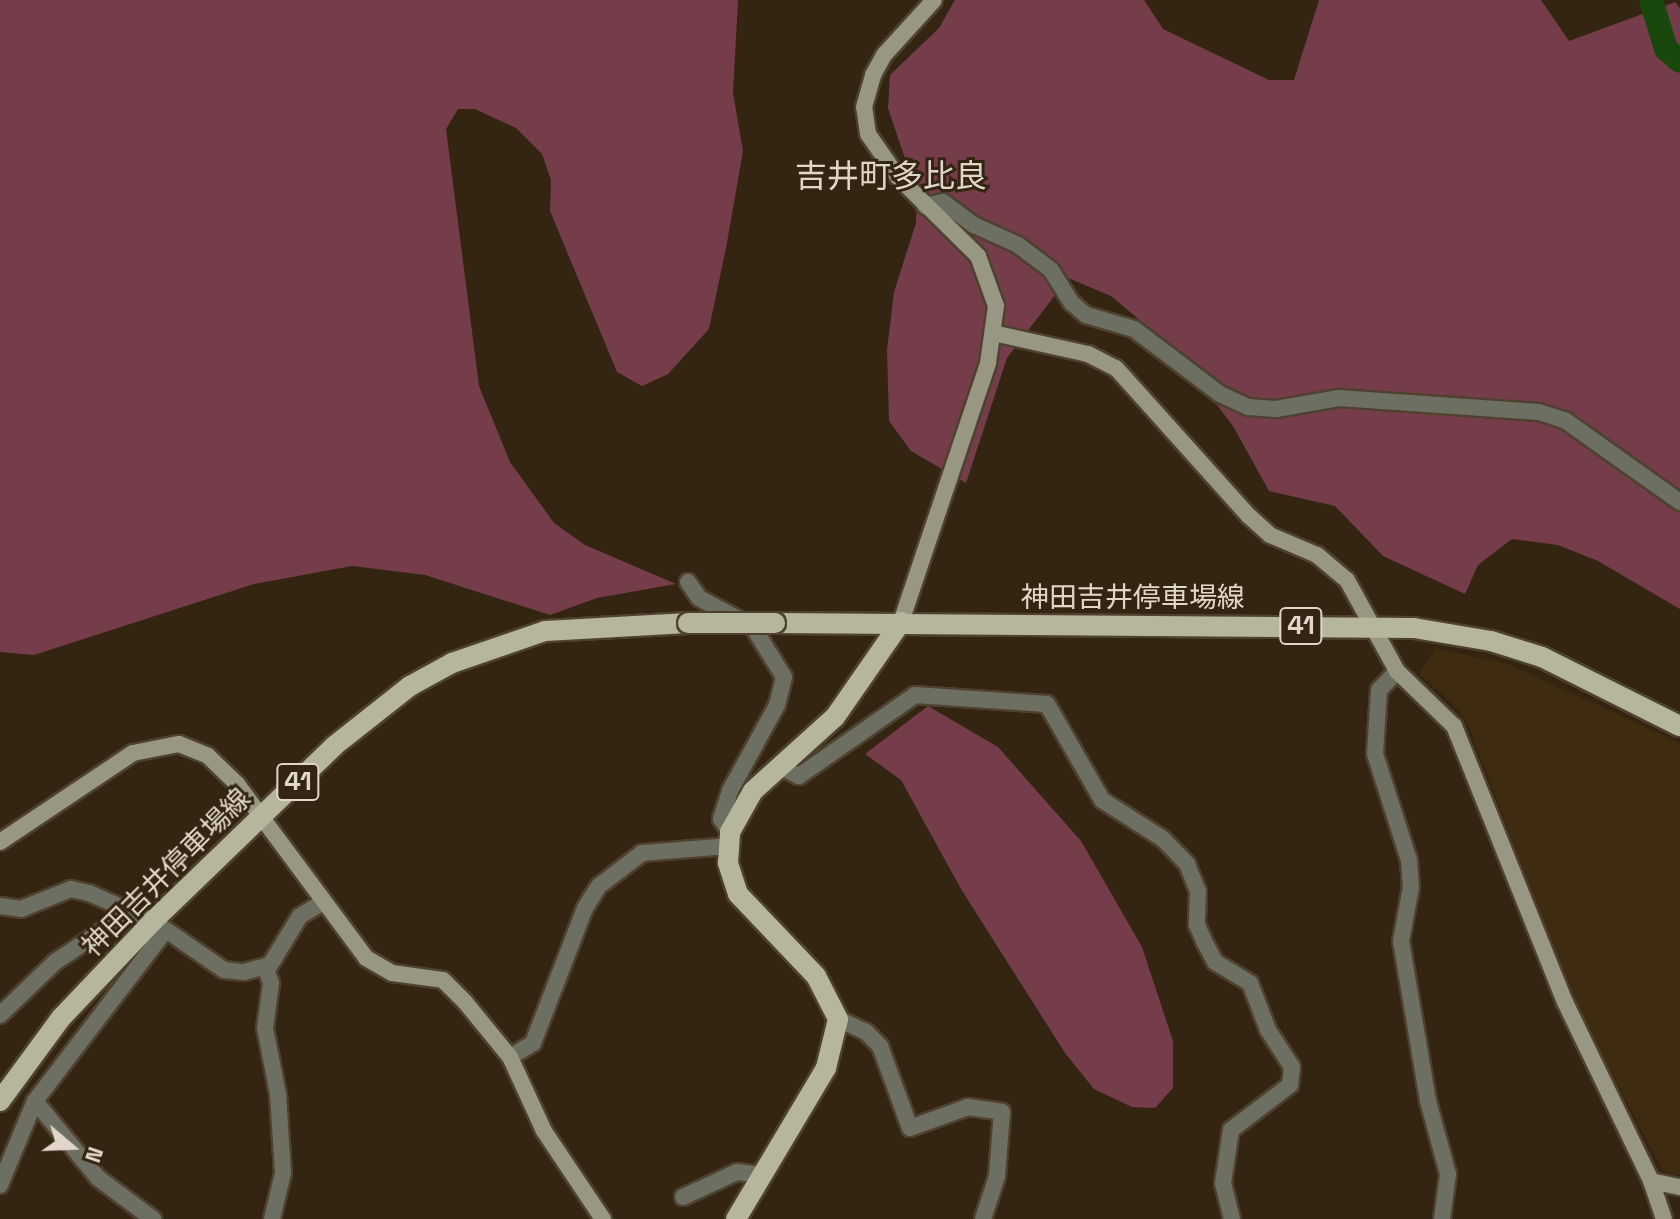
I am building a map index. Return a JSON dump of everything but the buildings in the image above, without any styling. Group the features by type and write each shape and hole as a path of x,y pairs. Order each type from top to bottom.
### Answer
{"main road":[{"path":"736,1219 826,1068 838,1019 816,976 738,894 730,839 753,791 835,717 901,622"},
{"name":"神田吉井停車場線","path":"0,1101 61,1018 159,926 261,818 370,714 452,663 545,631 688,623 1373,626 1458,634 1516,648 1680,726"}],"street":[{"path":"901,622 993,333 996,306 978,256 925,206 877,154 864,107 884,55 934,0"},
{"path":"925,206 943,202 974,225 1018,245 1051,270 1072,303 1086,315 1134,329 1220,394 1248,407 1276,409 1339,398 1539,412 1566,421 1680,502"},
{"path":"993,333 1088,354 1116,368 1249,516 1270,535 1317,555 1341,573 1397,671 1454,726 1565,1002 1651,1181 1664,1219"},
{"path":"510,1057 533,1043 585,908 599,886 642,853 730,839 721,819 730,791 777,705 784,677 753,627 699,598 688,582"},
{"path":"1397,671 1379,690 1375,754 1409,860 1411,887 1401,941 1428,1101 1448,1174 1442,1219"},
{"path":"781,767 799,776 915,695 1047,704 1102,800 1163,839 1187,864 1198,891 1197,925 1204,941 1215,962 1250,983 1268,1030 1292,1067 1290,1085 1231,1130 1223,1183 1232,1219"},
{"path":"0,842 115,762 163,745 192,749 223,768 322,903 379,969 443,980 510,1057 544,1131 603,1219"},
{"path":"0,906 21,909 71,889 133,910 224,970 265,967 280,954 300,916 322,903"},
{"path":"0,1015 55,962 133,910"},
{"path":"0,1185 35,1101 159,926"},
{"path":"265,967 271,983 265,1028 278,1094 283,1173 272,1219"},
{"path":"838,1019 866,1032 880,1046 910,1128 968,1107 1002,1112 997,1176 983,1219"},
{"path":"35,1101 98,1178 153,1219"},
{"path":"683,1197 737,1172 762,1175"},
{"path":"1651,1181 1680,1187"}],"shaded area":[{"path":"0,0 738,0 733,93 743,151 709,329 668,374 642,386 617,372 550,211 551,180 542,154 516,128 475,109 458,109 446,129 479,386 510,462 554,523 585,545 676,584 597,598 550,615 425,575 352,566 254,584 34,655 0,652"},
{"path":"955,0 1144,0 1163,29 1269,80 1294,80 1319,0 1541,0 1569,41 1675,2 1680,8 1680,609 1598,561 1558,545 1512,539 1478,565 1465,594 1383,556 1335,506 1269,491 1233,426 1174,349 1111,296 1068,278 1007,358 966,483 911,451 889,421 887,350 894,292 916,223 917,194 888,108 890,75 939,28"},
{"path":"1435,648 1508,664 1680,743 1680,1175 1664,1172 1573,1001 1470,729 1459,710 1419,673"},
{"path":"928,706 998,747 1081,841 1142,947 1173,1041 1173,1088 1155,1108 1132,1107 1094,1089 1065,1053 961,889 901,780 865,754"}],"waterway":[{"path":"1651,0 1666,49 1680,61"}],"district":[{"name":"吉井町多比良","path":"891,176"}]}
